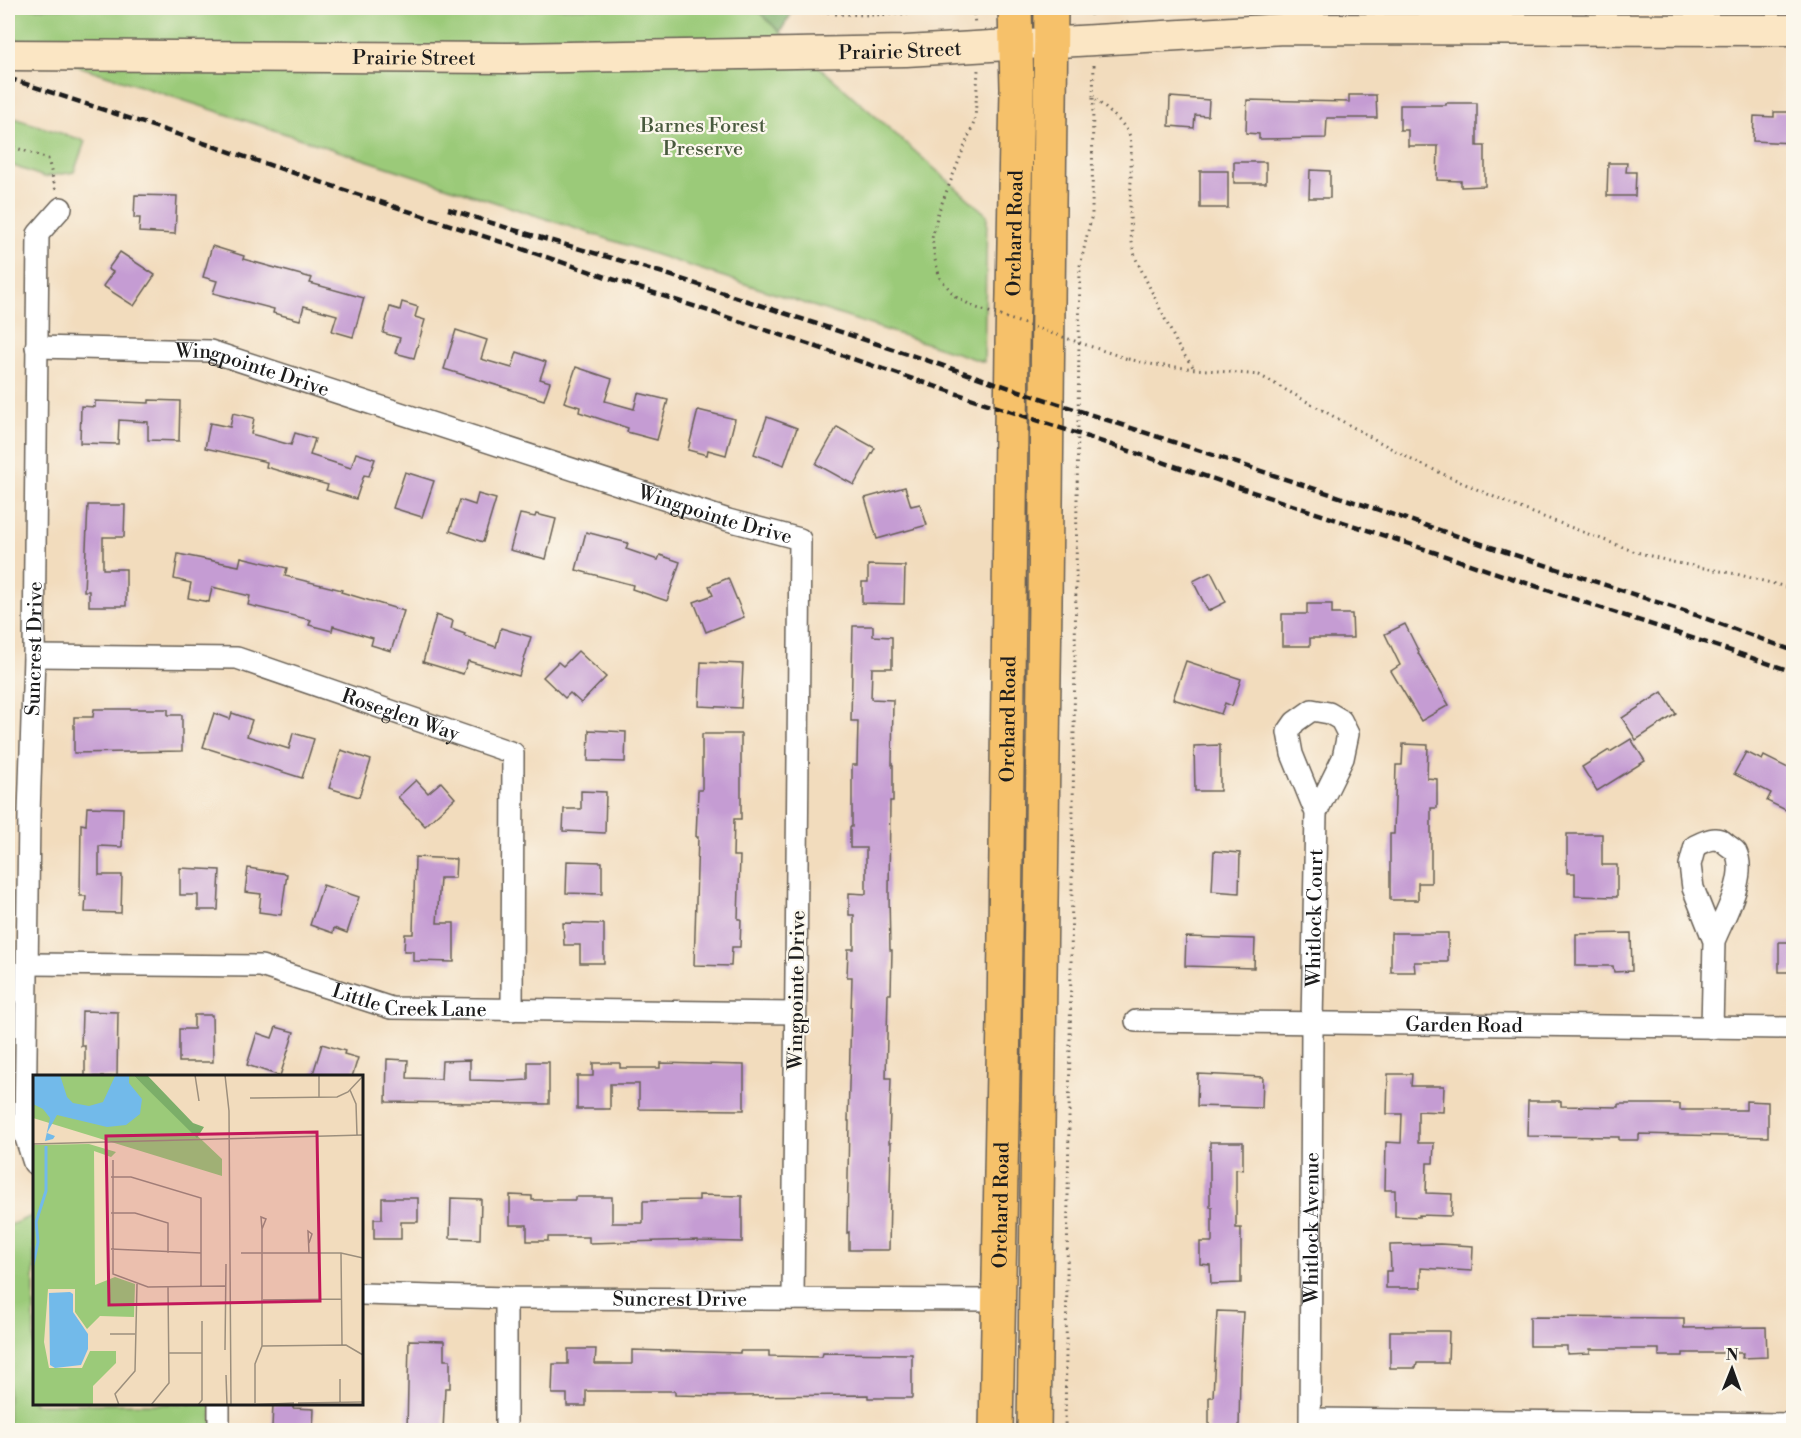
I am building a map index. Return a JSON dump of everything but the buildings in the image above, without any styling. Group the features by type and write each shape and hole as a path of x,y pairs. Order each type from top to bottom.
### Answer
{"main road":[{"name":"Orchard Road","path":"996,1431 1005,971 1017,89 1015,8"},
{"name":"Orchard Road","path":"1034,1431 1051,8"}],"street":[{"name":"Prairie Street","path":"8,55 509,57 906,51 1284,28 1794,30"},
{"name":"Suncrest Drive","path":"33,1160 25,1135 29,815 34,656 38,234 60,208"},
{"name":"Wingpointe Drive","path":"36,347 210,351 728,520 801,539 793,1299"},
{"name":"Roseglen Way","path":"34,656 237,658 513,753 512,1010"},
{"name":"Whitlock Court","path":"1312,1023 1316,813"},
{"path":"1712,1028 1714,941"},
{"name":"Little Creek Lane","path":"28,964 261,966 391,1008 795,1013"},
{"name":"Garden Road","path":"1136,1021 1794,1028"},
{"name":"Whitlock Avenue","path":"1310,1425 1312,1023"},
{"name":"Suncrest Drive","path":"363,1294 506,1298 999,1300"},
{"path":"506,1298 506,1431"},
{"path":"219,1405 219,1431"},
{"path":"1310,1425 1794,1424"}],"path":[{"path":"804,8 836,14 871,15 923,13 949,8"},
{"path":"825,8 836,14"},
{"path":"1065,1431 1080,266 1092,214 1095,69"},
{"path":"978,77 975,120 938,213 933,238 935,260 940,278 956,297 974,307 1128,359 1155,365 1259,375 1412,460 1512,505 1672,562 1736,574 1794,589"},
{"path":"1093,97 1121,123 1129,135 1132,171 1132,248 1143,277 1179,348 1194,368"},
{"path":"8,145 48,159 60,208"}],"green space":[{"name":"Barnes Forest Preserve","path":"8,8 755,8 987,215 984,362 8,43"},
{"path":"755,8 795,8 780,32"},
{"path":"8,116 85,141 74,172 44,177 8,164"},
{"path":"33,1215 33,1405 212,1405 212,1430 8,1430 8,1226"}],"railway":[{"path":"8,78 1794,672"},
{"path":"448,209 660,272 1696,615 1794,651"}]}
